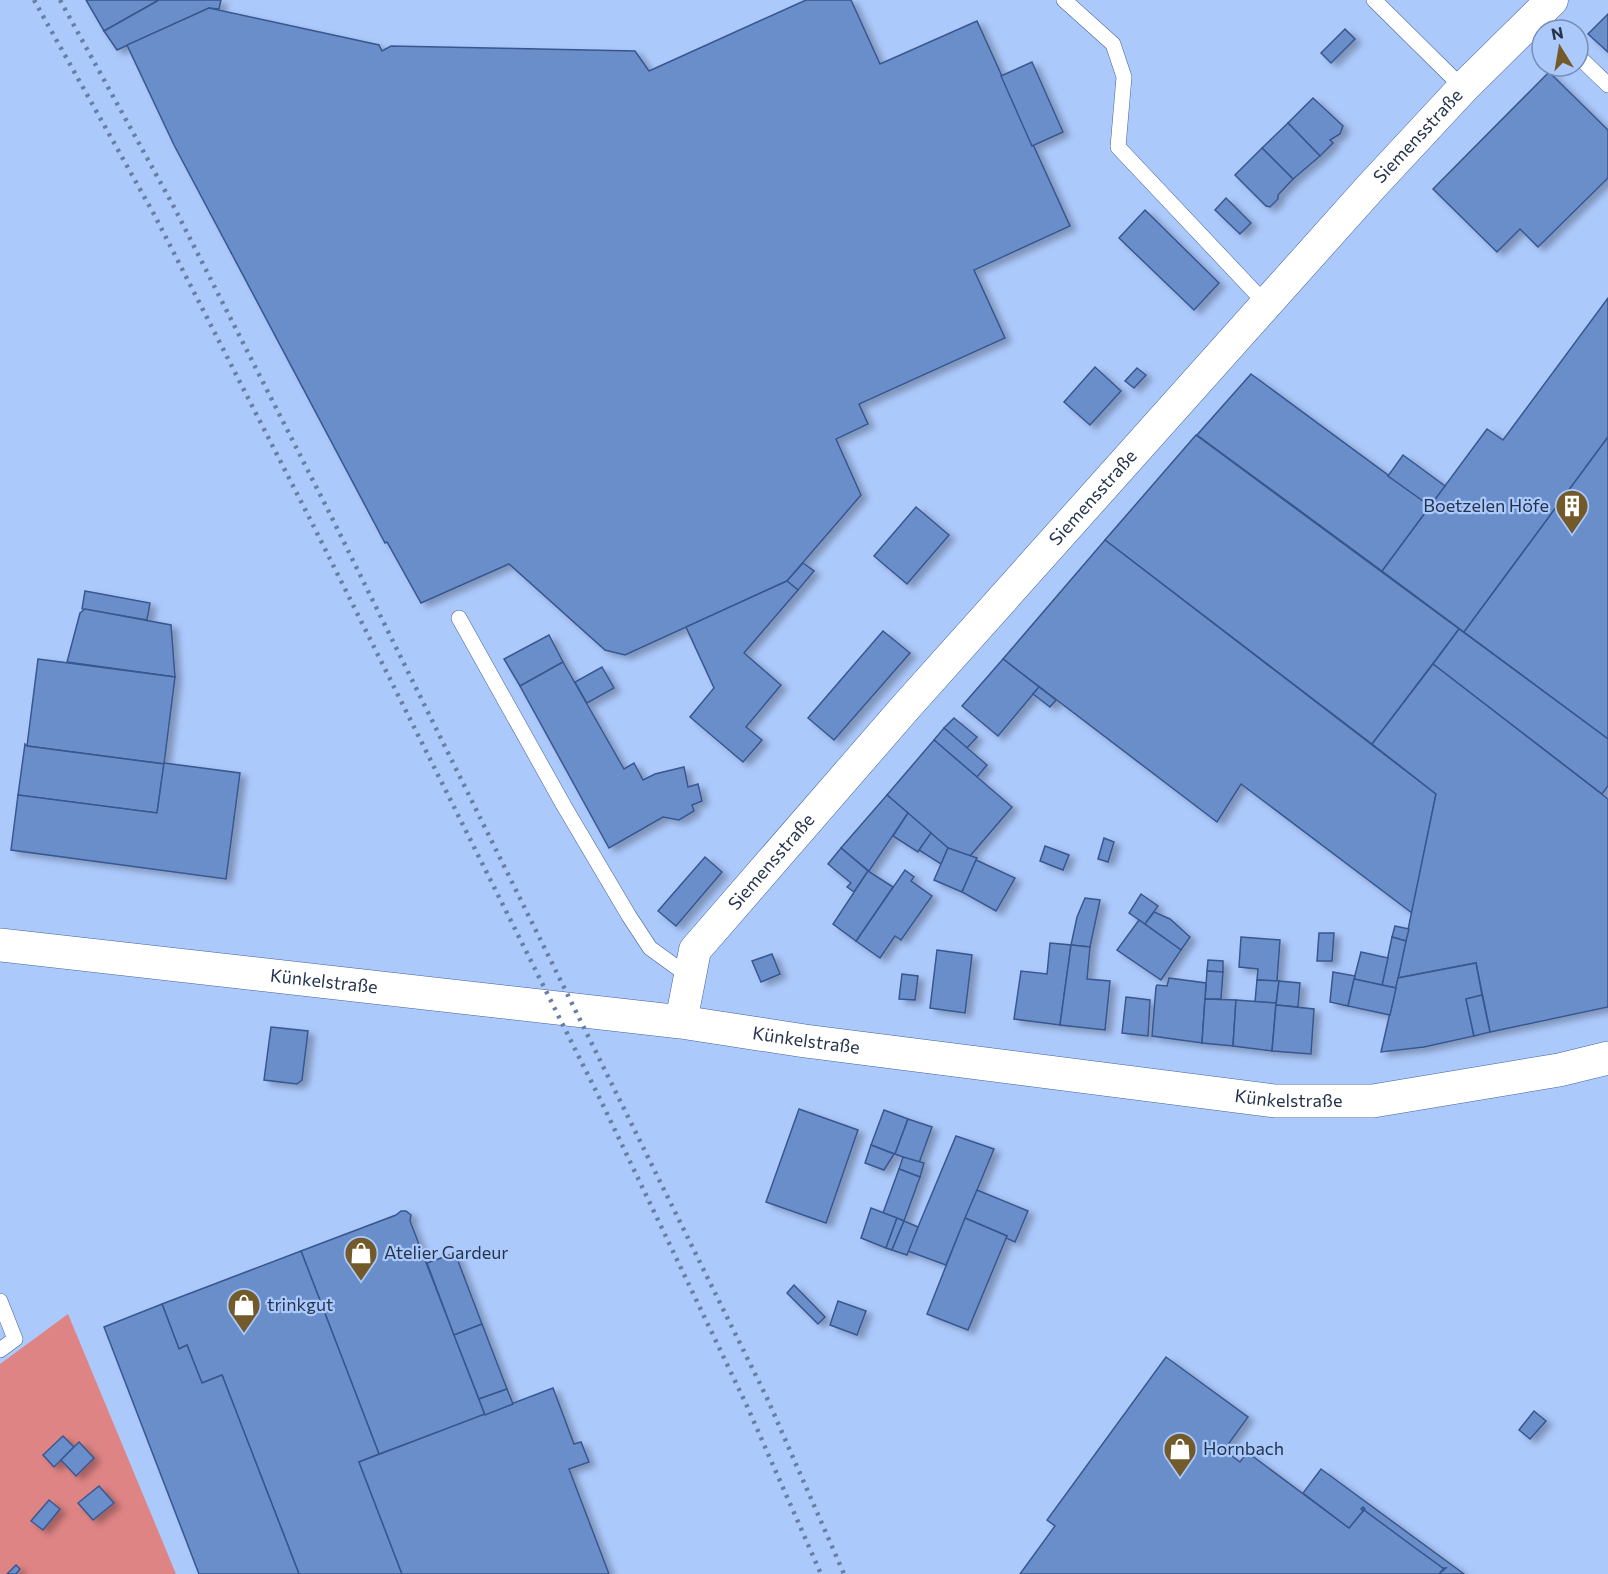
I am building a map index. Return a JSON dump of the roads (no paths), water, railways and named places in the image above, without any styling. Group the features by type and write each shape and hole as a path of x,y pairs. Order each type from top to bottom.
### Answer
{"street":[{"name":"Siemensstraße","path":"681,1022 695,950 905,708 1462,88 1546,15"},
{"name":"Künkelstraße","path":"0,945 681,1022 805,1041 1275,1101 1373,1101 1559,1070 1608,1058"}],"lane":[{"path":"1064,0 1113,44 1124,77 1118,147 1266,304"},
{"path":"1374,0 1462,88"},
{"path":"1590,68 1608,85"},
{"path":"459,618 564,806 629,916 650,948 690,977"},
{"path":"0,1301 15,1339 0,1350"}],"railway":[{"path":"34,0 155,216 312,523 602,1103 747,1406 821,1574"},
{"path":"60,0 174,207 331,516 767,1398 844,1574"}],"place":[{"name":"Boetzelen Höfe","path":"1572,535"},
{"name":"Atelier Gardeur","path":"361,1282"},
{"name":"trinkgut","path":"244,1334"},
{"name":"Hornbach","path":"1180,1478"}]}
